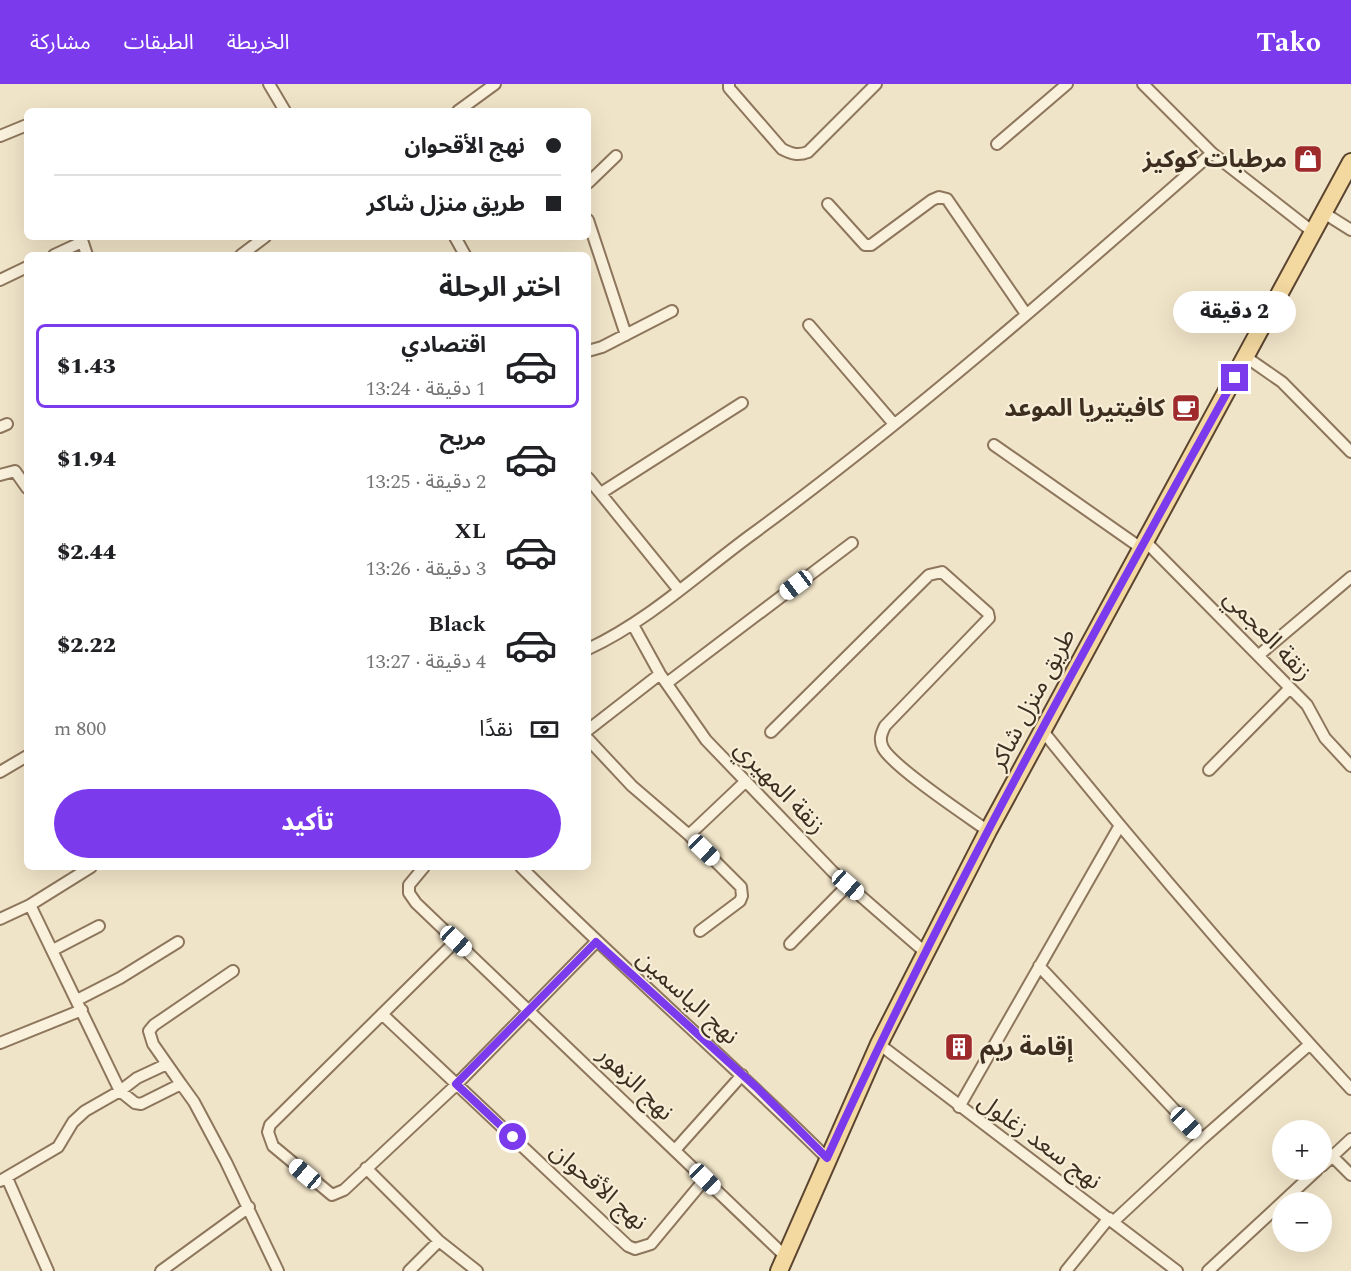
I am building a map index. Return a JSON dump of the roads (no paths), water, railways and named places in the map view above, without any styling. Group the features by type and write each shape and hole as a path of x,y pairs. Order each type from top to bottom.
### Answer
{"main road":[{"name":"طريق منزل شاكر","path":"783,1264 827,1158 879,1044 988,831 1351,162"}],"street":[{"path":"269,84 283,108"},
{"path":"462,108 495,84"},
{"path":"729,84 729,88 782,149 792,154 802,155 808,152 876,84"},
{"path":"997,144 1067,84"},
{"path":"1143,84 1212,153 1314,232"},
{"path":"0,136 24,126"},
{"path":"591,647 633,625 678,589 835,474 1026,314 1212,153"},
{"path":"591,180 616,156"},
{"path":"828,204 865,245 871,244 932,200 947,199 1026,314"},
{"path":"1324,213 1351,230"},
{"path":"591,229 626,335"},
{"path":"59,252 79,240"},
{"path":"0,280 24,268"},
{"path":"591,350 626,335 672,311"},
{"path":"809,325 894,424"},
{"path":"1246,357 1282,382 1351,452"},
{"path":"601,493 742,403"},
{"name":"زنقة العجمي","path":"994,445 1143,545 1259,655 1307,705 1325,738 1351,766"},
{"path":"0,475 15,471 24,484"},
{"path":"591,481 678,589"},
{"path":"666,683 852,543"},
{"path":"771,732 929,575 942,572 988,613 990,618 885,726 880,736 887,754 988,831"},
{"path":"1259,655 1351,577"},
{"name":"زنقة المهيري","path":"633,625 660,674 706,740 848,885 926,953"},
{"path":"591,728 660,674"},
{"path":"1209,770 1290,688"},
{"path":"1042,730 1119,827 1351,1089"},
{"path":"591,743 632,786 689,835 734,879 742,891 740,901 700,931"},
{"path":"0,772 24,758"},
{"path":"689,835 746,782"},
{"path":"959,1107 1119,827"},
{"path":"0,919 30,905 86,870"},
{"path":"422,870 409,885 409,893 456,941 278,1116 270,1125 268,1132 273,1146 332,1195 344,1190 456,1084 596,942"},
{"name":"نهج الياسمين","path":"524,870 596,942 742,1075 827,1158"},
{"path":"790,944 848,885"},
{"path":"30,905 120,1091 135,1103 141,1104 182,1084"},
{"path":"53,950 99,926"},
{"name":"نهج الزهور","path":"456,941 705,1179 783,1264"},
{"path":"77,1000 120,978 178,942"},
{"path":"1040,966 1202,1139"},
{"path":"233,971 149,1031 153,1044 194,1102 249,1207 277,1271"},
{"path":"0,1043 82,1010"},
{"name":"نهج الأقحوان","path":"382,1014 628,1246 635,1250 651,1244 705,1179"},
{"name":"نهج سعد زغلول","path":"879,1044 959,1107 1112,1219 1177,1271"},
{"path":"1066,1271 1112,1219 1310,1044"},
{"path":"48,1271 3,1180 58,1147 73,1122 85,1111 120,1091 137,1078 167,1064"},
{"path":"675,1150 742,1075"},
{"path":"1351,1139 1332,1156 1351,1175"},
{"path":"366,1167 439,1241 477,1271"},
{"path":"1208,1271 1306,1180"},
{"path":"161,1271 249,1207"},
{"path":"409,1271 439,1241"}],"place":[{"name":"مرطبات كوكيز","path":"1308,159"},
{"name":"كافيتيريا الموعد","path":"1186,408"},
{"name":"إقامة ريم","path":"959,1047"}]}
